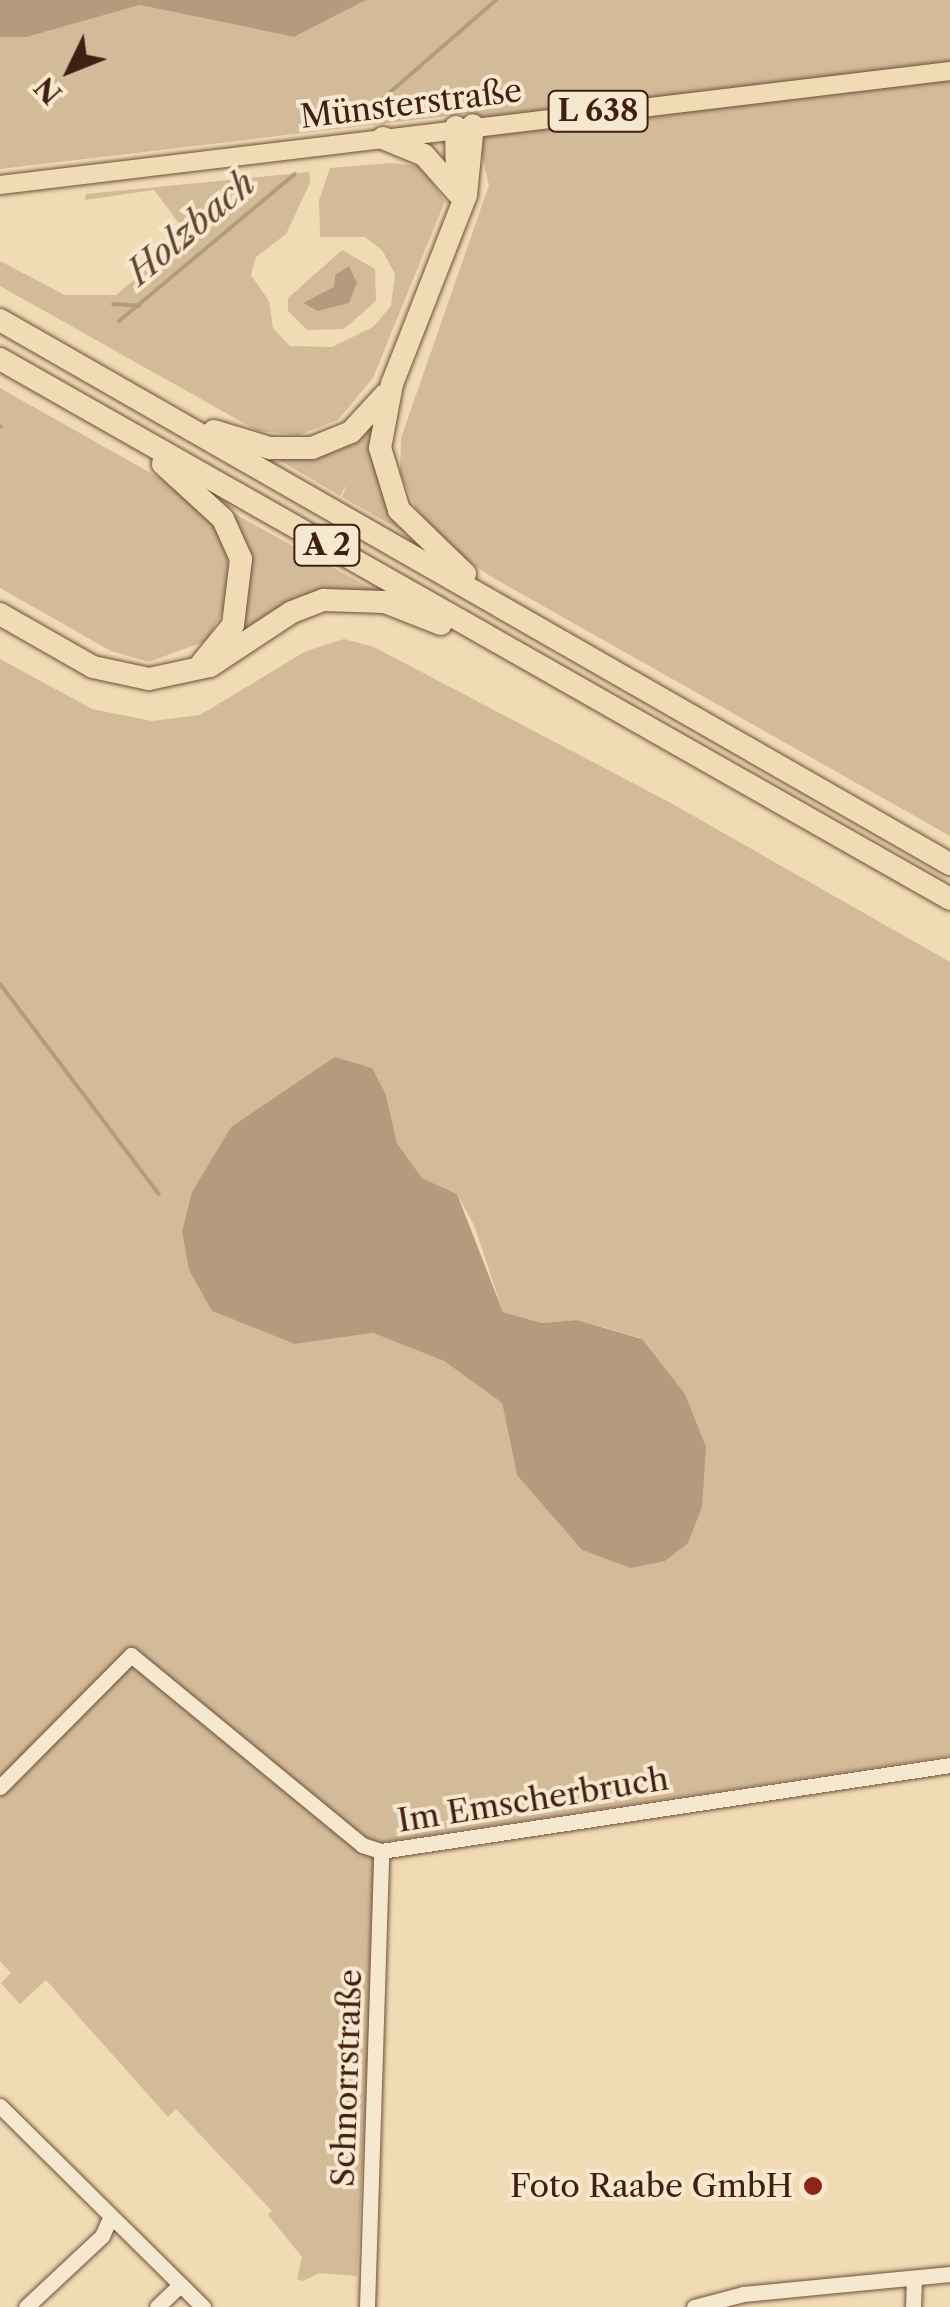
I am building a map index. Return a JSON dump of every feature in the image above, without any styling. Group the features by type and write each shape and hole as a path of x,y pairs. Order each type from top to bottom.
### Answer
{"highway":[{"path":"446,244 457,192 464,126"},
{"path":"464,126 466,195 392,384 380,448 399,510 428,543 518,618"},
{"path":"383,138 433,162 457,192"},
{"name":"A 2","path":"0,320 950,864"},
{"name":"A 2","path":"0,359 950,900"},
{"path":"162,412 250,444 312,448 351,432 392,384"},
{"path":"114,424 208,502 241,559 234,625 188,673"},
{"path":"0,614 111,674 150,679 188,673 230,656 292,612 345,597 399,607 540,666"}],"main road":[{"name":"Münsterstraße","path":"0,185 464,126 950,71"}],"street":[{"name":"Im Emscherbruch","path":"0,1787 131,1655 362,1845 381,1851 950,1765"},
{"name":"Schnorrstraße","path":"366,2307 381,1851"},
{"path":"0,2106 203,2307"},
{"path":"26,2307 102,2236 110,2218"},
{"path":"694,2307 742,2294 950,2274"},
{"path":"913,2307 914,2278"},
{"path":"156,2307 180,2286"}],"shaded area":[{"path":"0,0 366,0 294,37 140,5 27,37 0,37"},
{"path":"366,0 950,0 950,836 490,576 445,545 415,507 400,472 401,438 489,185 472,113 0,169 0,37 27,37 140,5 294,37"},
{"path":"391,163 420,166 445,201 373,378 338,420 299,435 258,431 0,286 0,261 65,295 116,295 194,230 178,222 154,190 85,200 86,194 309,172 310,183 286,234 256,257 251,275 269,301 273,328 290,346 332,347 373,327 391,306 395,274 382,250 365,237 320,237 319,200 330,168"},
{"path":"342,250 375,269 376,301 344,329 307,330 288,311 288,298"},
{"path":"349,266 357,283 349,303 318,311 303,303 334,287 335,275"},
{"path":"0,388 188,494 225,537 232,595 206,641 149,662 111,651 0,588"},
{"path":"378,413 409,535 342,497 347,484 340,496 276,458"},
{"path":"226,509 315,558 309,569 317,559 376,591 358,591 231,648 247,601 249,571"},
{"path":"344,639 374,647 669,802 950,962 950,1756 378,1843 357,2276 319,2273 303,2281 297,2279 302,2257 268,2215 272,2211 176,2109 168,2117 46,1980 20,2004 1,1983 11,1973 0,1961 0,659 92,709 152,721 200,715 306,651","holes":["301,1083 386,1095 397,1143 422,1178 457,1194 474,1225 503,1312 542,1323 577,1320 641,1338 517,1475 502,1403 444,1361 373,1333 295,1344 182,1231 192,1193 231,1127"]},
{"path":"335,1057 372,1068 386,1095 397,1143 422,1178 457,1194 503,1312 542,1323 577,1320 642,1339 685,1394 706,1447 702,1507 688,1543 665,1561 631,1568 582,1550 517,1475 502,1403 444,1361 373,1333 295,1344 212,1311 189,1270 182,1231 192,1192 231,1127"}],"waterway":[{"name":"Holzbach","path":"365,114 496,0"},
{"name":"Holzbach","path":"119,321 295,174"},
{"path":"113,304 139,306"},
{"path":"0,984 159,1194"}],"place":[{"name":"Foto Raabe GmbH","path":"813,2186"}]}
